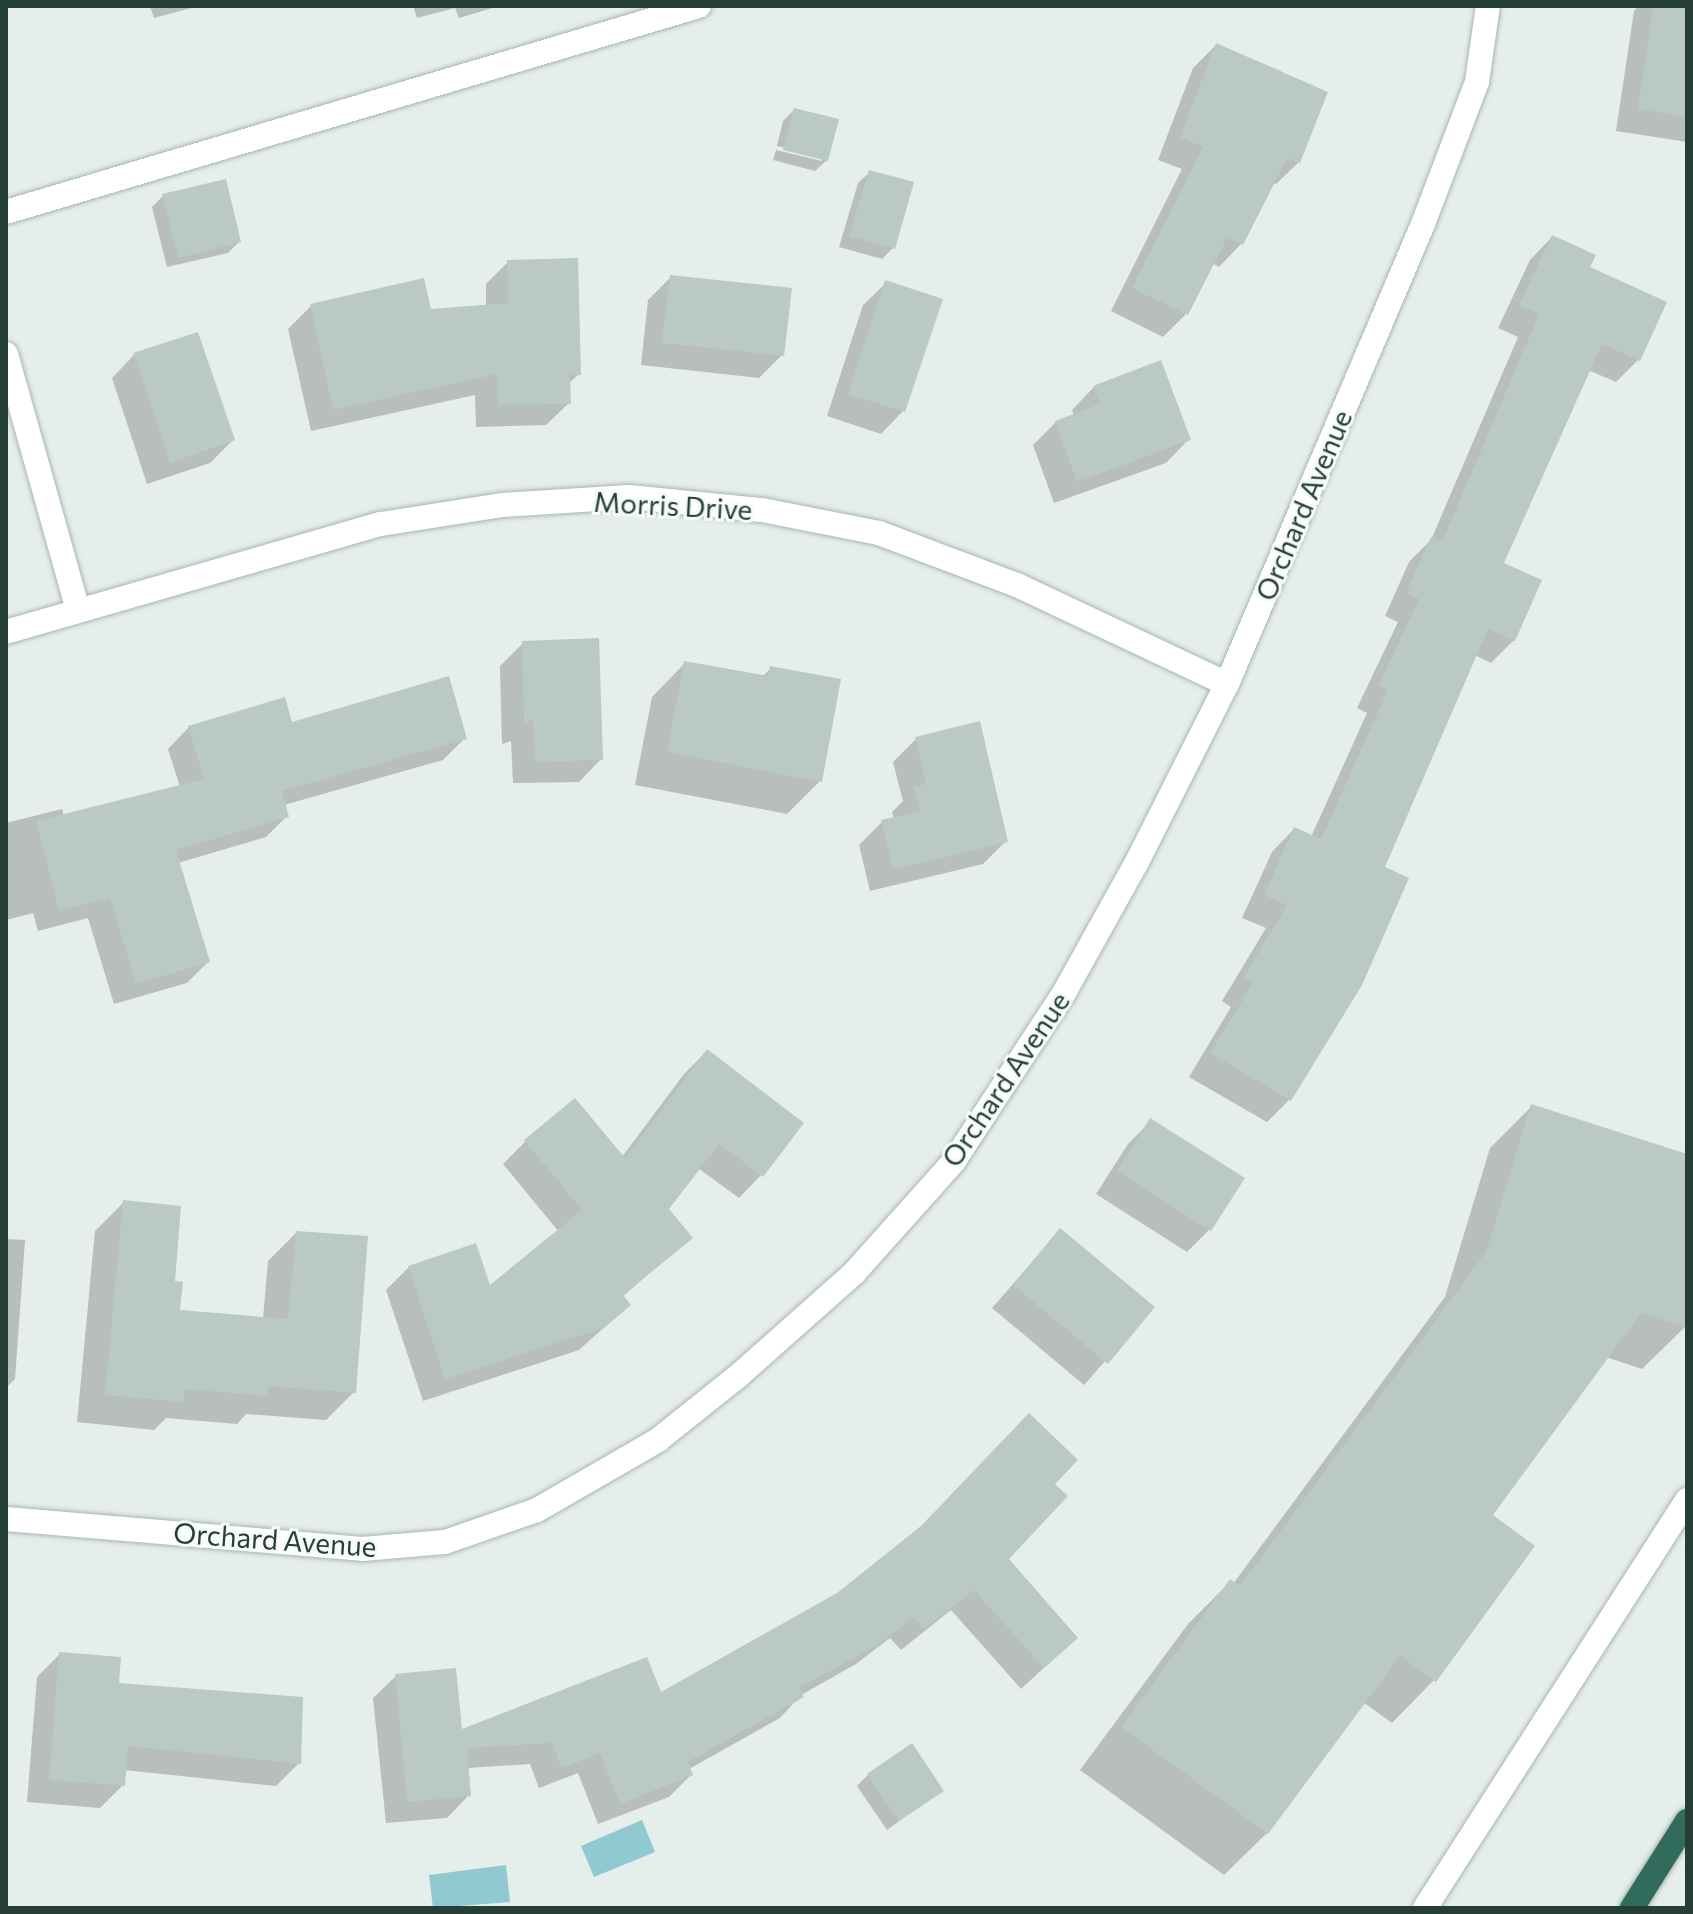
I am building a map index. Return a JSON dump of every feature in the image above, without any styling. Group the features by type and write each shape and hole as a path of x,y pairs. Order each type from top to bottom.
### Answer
{"highway":[{"path":"1632,1908 1687,1821"}],"street":[{"path":"6,212 699,6"},
{"name":"Orchard Avenue","path":"6,1519 362,1549 445,1542 537,1510 658,1440 737,1377 854,1273 954,1161 1064,993 1137,862 1227,684 1423,224 1477,82 1488,6"},
{"path":"6,354 78,610"},
{"name":"Morris Drive","path":"6,632 381,524 502,505 629,497 762,510 879,533 1019,586 1227,684"},
{"path":"1425,1908 1684,1510"}],"water":[{"path":"642,1820 655,1852 594,1877 581,1846"},
{"path":"506,1865 510,1902 433,1908 429,1875"}],"building":[{"path":"1653,6 1687,6 1687,117 1638,109"},
{"path":"1216,43 1328,92 1300,163 1287,158 1243,245 1227,238 1188,315 1132,288 1203,147 1180,137"},
{"path":"794,108 839,119 828,161 783,150"},
{"path":"869,170 914,182 895,249 849,236"},
{"path":"226,179 241,242 178,258 162,194"},
{"path":"1552,235 1596,255 1590,267 1667,302 1640,361 1602,344 1504,563 1542,580 1515,641 1488,629 1385,867 1409,878 1362,985 1291,1101 1210,1053 1253,983 1243,978 1287,905 1264,895 1294,827 1321,839 1388,690 1379,685 1419,599 1406,593 1431,537 1442,542 1539,314 1519,305"},
{"path":"578,258 581,375 570,375 571,404 498,405 497,374 333,410 310,304 424,278 431,309 508,303 507,260"},
{"path":"670,275 792,288 784,356 662,343"},
{"path":"885,280 943,299 905,412 848,394"},
{"path":"198,332 235,440 170,463 133,353"},
{"path":"1161,360 1191,440 1077,482 1055,421 1100,404 1093,386"},
{"path":"599,638 603,760 535,762 533,720 524,723 522,641"},
{"path":"684,661 768,676 770,666 841,679 822,782 667,752"},
{"path":"449,676 467,739 282,791 289,817 176,850 210,962 136,984 110,898 59,911 36,821 204,779 188,726 285,697 292,722"},
{"path":"980,721 1008,842 893,870 881,820 920,811 914,787 926,784 915,737"},
{"path":"707,1049 804,1123 763,1177 719,1144 669,1209 693,1238 623,1295 631,1305 604,1328 445,1379 408,1266 476,1243 490,1285 582,1210 524,1140 575,1098 625,1158"},
{"path":"1531,1104 1687,1154 1687,1328 1641,1313 1493,1515 1535,1546 1436,1682 1400,1656 1268,1834 1121,1727 1230,1579 1240,1586 1486,1252"},
{"path":"1150,1118 1245,1178 1211,1231 1117,1171"},
{"path":"123,1200 181,1206 175,1281 183,1282 180,1310 288,1319 296,1231 368,1236 356,1393 268,1386 267,1396 185,1389 184,1402 105,1395"},
{"path":"1060,1228 1155,1307 1108,1364 1013,1285"},
{"path":"1029,1413 1078,1460 1055,1484 1068,1496 1009,1559 1078,1638 1044,1668 974,1590 924,1629 913,1617 881,1643 799,1688 804,1697 688,1762 693,1775 620,1804 600,1753 561,1768 552,1743 467,1748 471,1796 407,1802 395,1674 456,1668 462,1729 647,1657 661,1692 837,1593 921,1526"},
{"path":"59,1652 121,1657 119,1683 303,1697 301,1764 128,1746 125,1786 49,1780"},
{"path":"912,1743 944,1791 899,1821 867,1774"}]}
